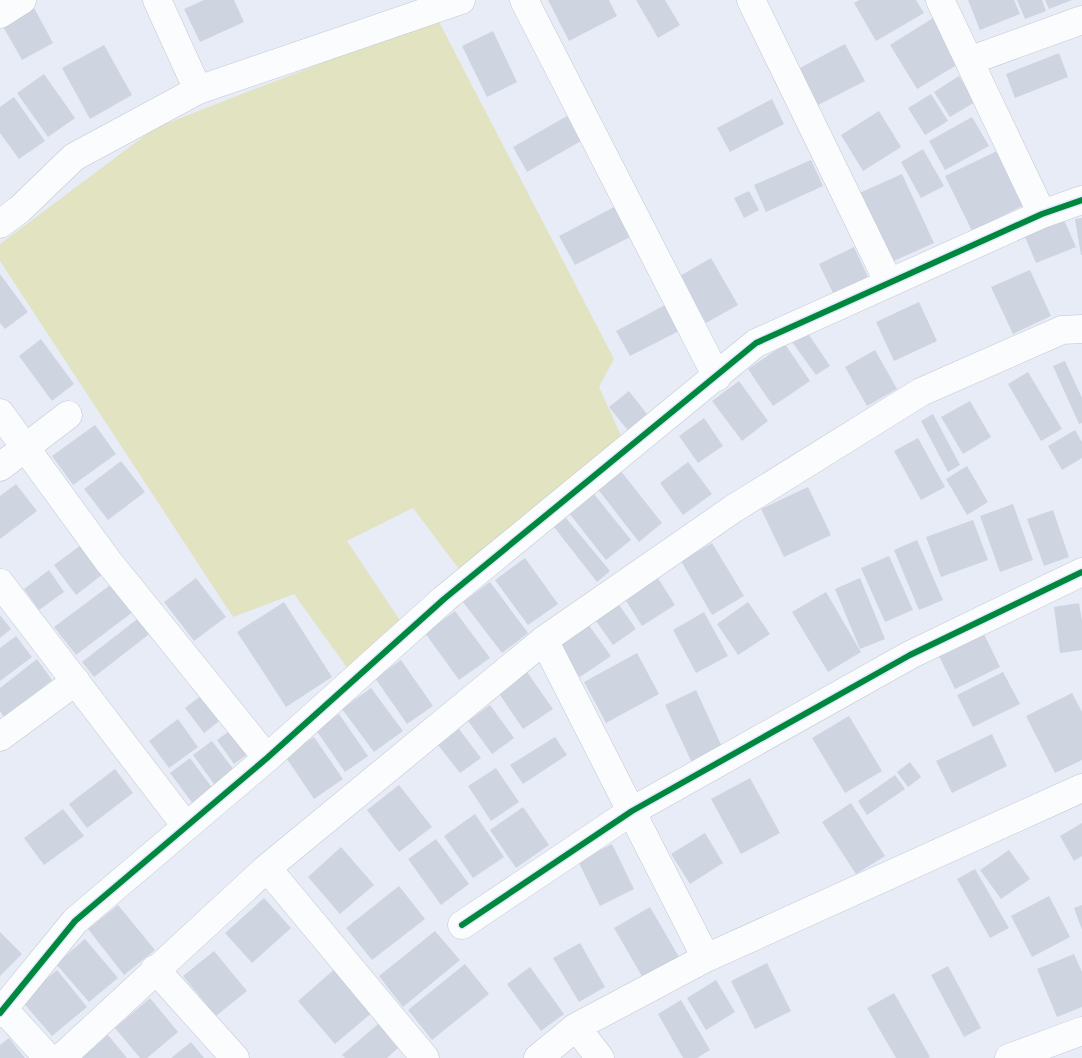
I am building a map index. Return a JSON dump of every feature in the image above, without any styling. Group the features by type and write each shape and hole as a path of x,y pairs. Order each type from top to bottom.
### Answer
{"street":[{"path":"0,14 22,0"},
{"path":"158,0 198,90"},
{"path":"0,224 20,209 74,157 198,90 461,0"},
{"path":"524,0 717,377"},
{"path":"751,0 889,283"},
{"path":"940,0 1042,214"},
{"path":"969,62 1082,20"},
{"path":"48,1058 1,1009 75,921 267,758 444,599 756,344 1042,214 1082,200"},
{"path":"61,1058 155,969 267,868 544,640 732,509 921,392 1062,330 1082,329"},
{"path":"0,413 108,561 267,758"},
{"path":"0,468 68,415"},
{"path":"462,925 632,810 910,655 1082,572"},
{"path":"0,583 186,826"},
{"path":"544,640 706,958"},
{"path":"0,737 76,681"},
{"path":"538,1058 576,1027 706,958 1082,788"},
{"path":"267,868 425,1058"},
{"path":"155,969 235,1058"},
{"path":"576,1027 600,1058"},
{"path":"1009,1058 1082,1031"}],"green space":[{"path":"437,18 614,359 599,387 623,440 459,569 413,508 347,541 403,625 351,673 294,594 233,617 0,261 0,244 155,128"}],"building":[{"path":"204,0 234,0 244,22 200,42 184,9"},
{"path":"548,0 609,0 617,16 569,41"},
{"path":"636,0 665,0 680,25 658,38"},
{"path":"859,0 916,0 924,13 876,41 854,3"},
{"path":"968,0 1014,0 1020,14 980,30"},
{"path":"1017,0 1042,0 1046,11 1025,19"},
{"path":"1045,0 1072,0 1049,9"},
{"path":"33,6 53,43 22,60 1,23"},
{"path":"933,18 960,63 917,89 890,45"},
{"path":"493,31 517,82 487,97 462,46"},
{"path":"845,44 865,81 816,106 796,70"},
{"path":"104,45 132,95 90,119 62,68"},
{"path":"1059,53 1068,77 1015,98 1006,74"},
{"path":"44,74 75,118 48,137 17,93"},
{"path":"959,76 975,102 950,117 934,92"},
{"path":"931,94 948,121 925,135 908,108"},
{"path":"14,97 45,141 19,159 0,133 0,107"},
{"path":"772,99 784,124 730,152 717,128"},
{"path":"879,111 901,147 863,171 841,135"},
{"path":"567,116 581,141 527,172 513,147"},
{"path":"972,117 989,146 945,170 929,141"},
{"path":"923,149 944,186 921,198 901,162"},
{"path":"997,151 1024,205 972,231 945,176"},
{"path":"811,160 823,186 766,212 754,185"},
{"path":"902,174 934,243 887,264 855,195"},
{"path":"749,191 759,210 744,218 734,198"},
{"path":"620,204 636,234 575,265 559,236"},
{"path":"1082,218 1082,255 1081,255 1075,219"},
{"path":"1064,220 1076,247 1036,263 1025,237"},
{"path":"854,247 868,277 833,293 819,264"},
{"path":"711,258 738,305 706,323 680,276"},
{"path":"1030,270 1051,316 1013,334 991,287"},
{"path":"0,274 28,312 5,329 0,323"},
{"path":"919,302 937,341 894,361 876,322"},
{"path":"667,304 681,330 630,356 616,331"},
{"path":"807,332 830,366 816,375 792,342"},
{"path":"41,339 74,384 52,401 19,356"},
{"path":"785,344 810,381 773,406 748,369"},
{"path":"875,350 897,389 867,406 845,367"},
{"path":"1065,361 1082,398 1082,423 1079,424 1053,366"},
{"path":"1028,372 1062,429 1041,441 1008,384"},
{"path":"739,381 768,421 742,441 712,401"},
{"path":"629,391 653,422 634,438 609,407"},
{"path":"970,401 991,437 963,454 941,417"},
{"path":"933,414 960,465 948,472 921,421"},
{"path":"704,418 723,446 698,463 679,436"},
{"path":"95,425 116,454 73,485 52,456"},
{"path":"1075,430 1082,442 1082,458 1062,470 1048,446"},
{"path":"918,438 945,487 921,500 894,451"},
{"path":"121,461 145,492 108,520 84,489"},
{"path":"688,462 712,494 683,515 660,483"},
{"path":"967,466 988,502 967,515 946,479"},
{"path":"620,470 662,523 639,542 597,488"},
{"path":"16,484 37,511 0,539 0,496"},
{"path":"808,487 831,535 784,557 761,509"},
{"path":"594,494 631,540 606,560 569,513"},
{"path":"1013,504 1033,560 1000,572 980,516"},
{"path":"1053,510 1069,557 1044,566 1027,519"},
{"path":"566,518 610,571 597,582 554,527"},
{"path":"973,520 988,560 941,577 926,537"},
{"path":"917,540 943,600 919,610 894,550"},
{"path":"85,542 107,571 76,595 54,565"},
{"path":"712,543 744,596 712,615 681,561"},
{"path":"889,556 913,610 885,622 861,568"},
{"path":"525,558 558,604 528,625 495,580"},
{"path":"49,570 64,592 39,610 24,589"},
{"path":"656,575 675,605 642,626 623,596"},
{"path":"196,578 226,617 194,641 164,602"},
{"path":"860,578 885,639 860,649 835,589"},
{"path":"117,580 138,608 76,655 54,627"},
{"path":"490,582 528,633 502,653 463,602"},
{"path":"826,592 861,652 828,672 792,612"},
{"path":"284,602 332,677 286,707 237,632"},
{"path":"617,602 636,629 613,645 594,618"},
{"path":"748,602 770,634 738,655 717,624"},
{"path":"1079,603 1082,621 1082,650 1060,653 1054,607"},
{"path":"455,611 490,658 459,680 425,633"},
{"path":"704,612 728,656 696,673 673,630"},
{"path":"145,613 157,628 94,677 82,662"},
{"path":"0,615 11,629 0,638"},
{"path":"588,624 611,656 580,677 557,646"},
{"path":"983,632 1000,667 955,689 938,654"},
{"path":"16,636 32,657 0,681 0,648"},
{"path":"637,653 659,694 606,723 584,682"},
{"path":"37,659 52,680 4,717 0,711 0,688"},
{"path":"401,660 433,706 407,724 375,678"},
{"path":"527,672 553,709 523,729 498,692"},
{"path":"1003,672 1020,704 973,727 957,695"},
{"path":"371,688 403,731 374,752 342,709"},
{"path":"696,690 723,749 692,763 665,705"},
{"path":"207,691 226,716 204,733 185,708"},
{"path":"1072,693 1082,712 1082,760 1055,773 1026,716"},
{"path":"490,705 514,738 492,754 468,721"},
{"path":"339,714 368,756 345,772 316,730"},
{"path":"849,716 882,771 845,793 812,738"},
{"path":"178,719 198,747 169,768 149,741"},
{"path":"235,727 252,751 234,764 217,740"},
{"path":"459,729 481,758 460,773 438,745"},
{"path":"992,734 1007,766 952,793 936,761"},
{"path":"314,737 343,779 314,799 285,756"},
{"path":"555,737 567,755 523,784 510,765"},
{"path":"212,741 237,774 217,788 193,755"},
{"path":"190,758 213,789 193,804 170,773"},
{"path":"910,762 921,777 908,787 897,772"},
{"path":"496,768 519,802 491,821 468,786"},
{"path":"115,769 133,793 87,828 69,804"},
{"path":"895,775 905,789 867,815 858,801"},
{"path":"750,778 780,833 741,854 711,799"},
{"path":"399,785 432,827 399,852 367,810"},
{"path":"851,803 885,856 856,874 822,822"},
{"path":"523,807 549,845 516,868 490,830"},
{"path":"63,809 84,836 44,865 24,838"},
{"path":"475,814 504,857 473,878 444,836"},
{"path":"1082,823 1082,856 1074,861 1060,836"},
{"path":"705,833 723,863 690,884 671,854"},
{"path":"436,839 469,884 441,905 408,859"},
{"path":"612,844 634,889 600,906 578,861"},
{"path":"341,847 374,885 340,914 308,877"},
{"path":"1009,850 1030,879 1001,899 980,870"},
{"path":"975,869 1009,928 990,938 957,879"},
{"path":"399,886 425,919 372,960 346,928"},
{"path":"1049,896 1070,937 1032,957 1011,916"},
{"path":"264,898 291,928 252,963 225,933"},
{"path":"118,905 155,950 124,975 88,929"},
{"path":"1082,905 1082,930 1074,908"},
{"path":"650,907 679,957 643,978 614,928"},
{"path":"435,931 460,960 403,1007 379,976"},
{"path":"0,932 22,954 0,976"},
{"path":"85,939 118,978 89,1002 56,964"},
{"path":"580,943 605,987 579,1002 553,958"},
{"path":"214,951 247,991 216,1016 183,976"},
{"path":"1074,954 1082,972 1082,1007 1057,1017 1037,969"},
{"path":"767,963 791,1011 755,1029 731,981"},
{"path":"465,964 489,994 432,1040 408,1010"},
{"path":"948,966 981,1028 964,1037 931,975"},
{"path":"337,967 374,1011 335,1044 298,1001"},
{"path":"530,967 564,1014 541,1031 507,984"},
{"path":"57,970 87,1007 52,1036 21,1000"},
{"path":"716,980 735,1012 706,1030 687,998"},
{"path":"894,993 930,1057 896,1058 867,1008"},
{"path":"150,998 178,1032 147,1058 140,1058 115,1028"},
{"path":"681,1000 710,1050 697,1058 683,1058 658,1014"},
{"path":"378,1024 398,1048 387,1058 345,1058 342,1055"},
{"path":"108,1035 127,1058 81,1058"},
{"path":"9,1038 25,1058 0,1058 0,1045"},
{"path":"191,1042 204,1058 171,1058"}],"cycle path":[{"path":"0,1013 75,921 267,758 444,599 756,343 1042,214 1082,200"},
{"path":"462,925 632,811 910,655 1082,572"}]}
